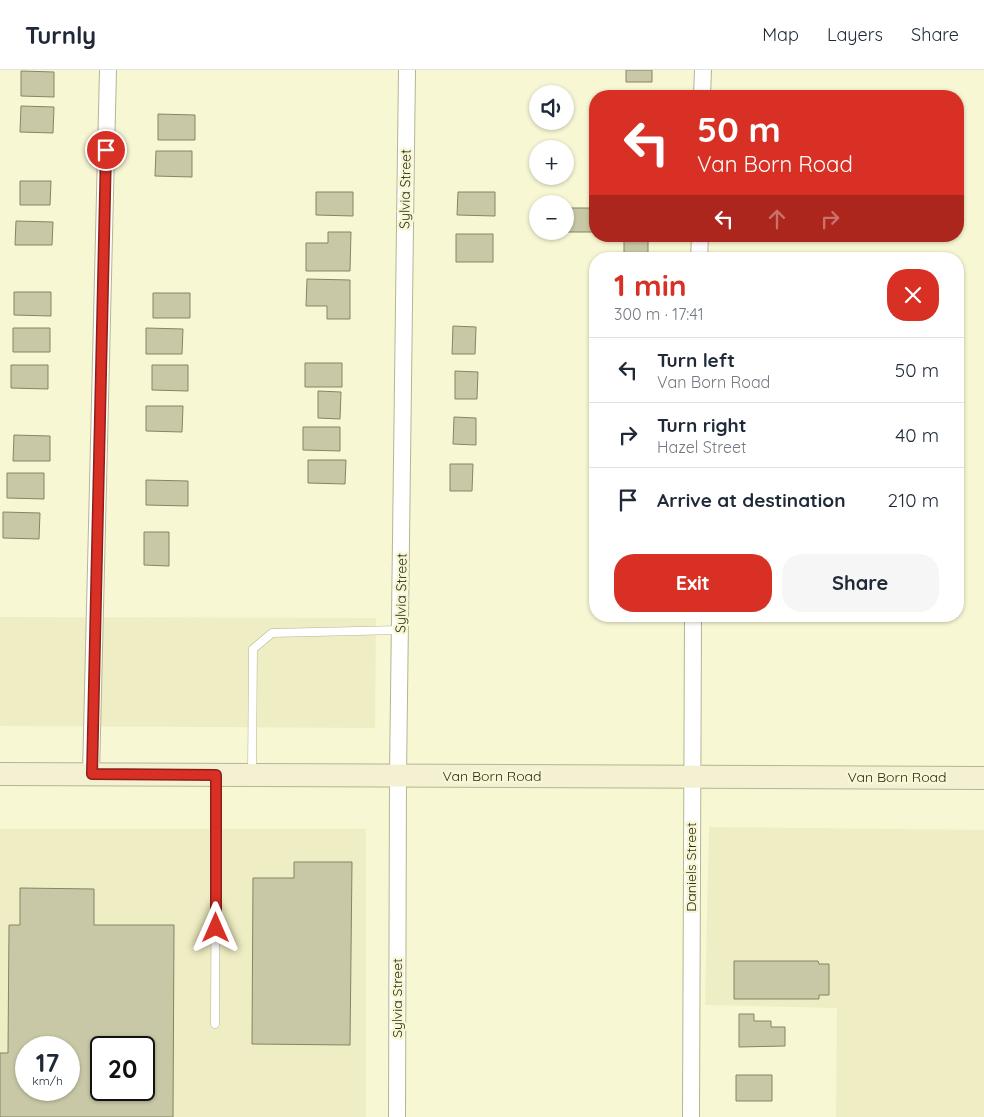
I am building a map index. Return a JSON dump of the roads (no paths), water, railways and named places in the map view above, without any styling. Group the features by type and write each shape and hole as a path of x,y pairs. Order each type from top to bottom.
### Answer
{"main road":[{"name":"Van Born Road","path":"0,774 984,778"}],"street":[{"path":"92,774 108,70"},
{"name":"Sylvia Street","path":"397,1117 398,775 407,70"},
{"path":"702,90 703,70"},
{"name":"Daniels Street","path":"691,1117 693,622"}],"lane":[{"path":"252,775 253,649 272,632 400,630"},
{"path":"215,1024 216,775"}]}
